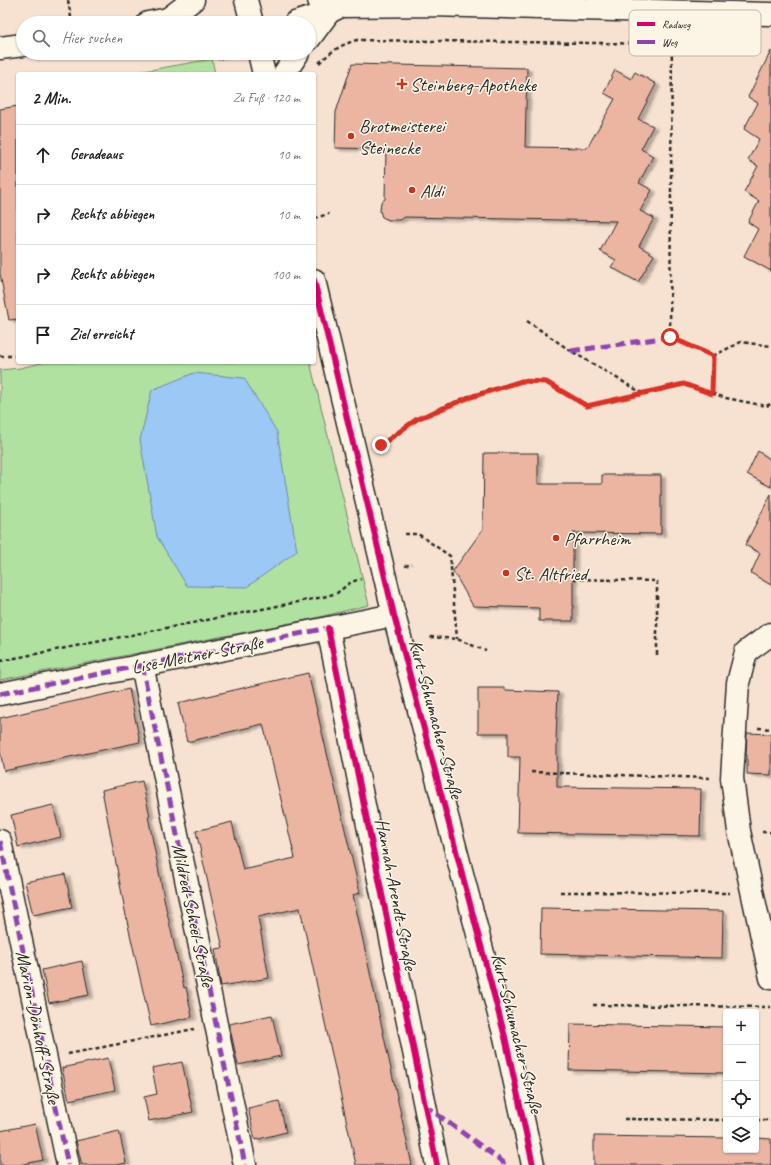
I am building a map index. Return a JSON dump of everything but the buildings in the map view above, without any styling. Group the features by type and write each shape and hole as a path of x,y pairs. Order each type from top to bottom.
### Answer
{"street":[{"path":"173,16 193,0"},
{"path":"246,0 250,16"},
{"path":"309,16 330,6 431,2 645,10"},
{"path":"316,28 330,6"},
{"path":"761,14 771,14"},
{"path":"0,48 16,46"},
{"path":"253,60 262,72"},
{"path":"285,72 293,60"},
{"name":"Kurt-Schumacher-Straße","path":"316,288 394,615 505,1037 533,1165"},
{"name":"Lise-Meitner-Straße","path":"0,694 394,615"},
{"name":"Hannah-Arendt-Straße","path":"328,628 437,1165"},
{"path":"771,634 746,652 738,683 732,778 739,831 771,978"},
{"name":"Mildred-Scheel-Straße","path":"142,665 245,1165"},
{"name":"Marion-Dönhoff-Straße","path":"0,841 68,1165"}],"path":[{"path":"68,0 71,16"},
{"path":"317,64 334,50 347,43 357,40 629,43"},
{"path":"672,56 670,337 713,356 742,342 771,346"},
{"path":"316,217 329,214"},
{"path":"527,321 571,351 643,394"},
{"path":"0,356 16,356"},
{"path":"712,394 713,356"},
{"path":"381,445 417,419 468,398 522,381 546,382 587,406 684,384 712,394 766,406 771,409"},
{"path":"766,406 771,404"},
{"path":"405,534 418,534 450,556 457,639"},
{"path":"0,661 323,597 337,593 351,582 384,571 412,564"},
{"path":"573,579 657,581 657,655"},
{"path":"430,637 457,639 486,651"},
{"path":"531,772 732,778"},
{"path":"560,892 752,893"},
{"path":"592,1005 771,1007"},
{"path":"46,1059 216,1024"},
{"path":"624,1118 723,1120"},
{"path":"759,1120 771,1120"}],"green space":[{"path":"212,60 215,72 138,72"},
{"path":"37,364 310,364 369,605 311,619 0,680 0,370"}],"water":[{"path":"194,373 244,378 277,432 297,551 247,587 187,586 157,537 140,440 152,390"}],"marked path":[{"path":"571,351 670,337"},
{"path":"0,694 328,628 329,632"},
{"path":"142,665 245,1165"},
{"path":"0,841 68,1165"},
{"path":"424,1105 503,1162 504,1165"}],"cycle path":[{"path":"316,288 394,615 505,1037 533,1165"},
{"path":"328,628 437,1165"}],"place":[{"name":"Steinberg-Apotheke","path":"402,84"},
{"name":"Brotmeisterei Steinecke","path":"351,136"},
{"name":"Aldi","path":"412,190"},
{"name":"Pfarrheim","path":"556,538"},
{"name":"St. Altfried","path":"506,573"}],"route":[{"path":"381,445 417,419 468,398 522,381 546,382 587,406 684,384 712,394 713,356 670,337"}]}
